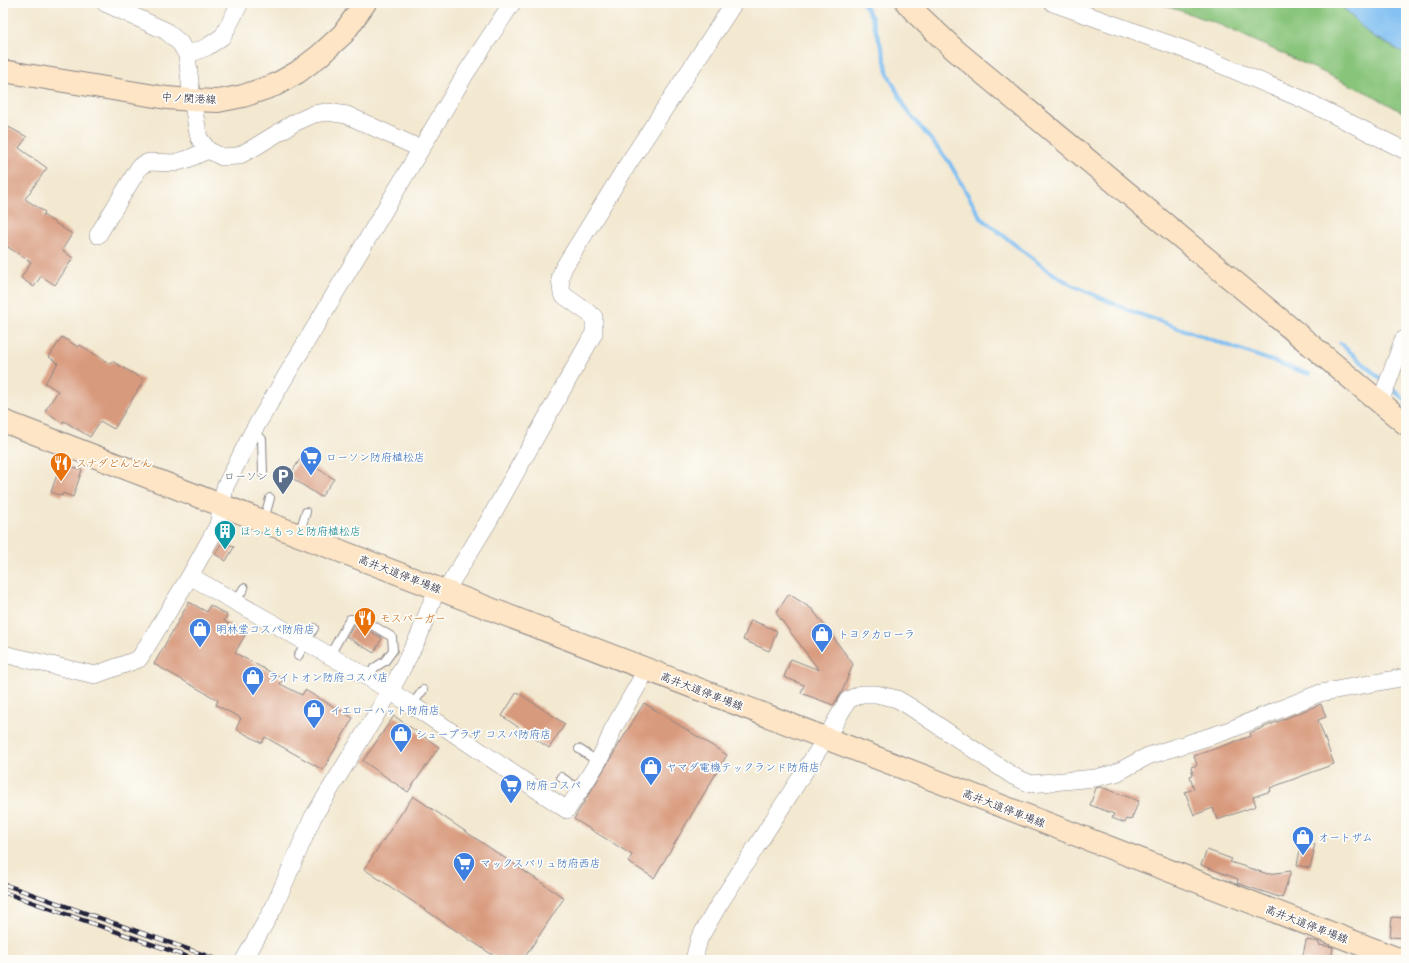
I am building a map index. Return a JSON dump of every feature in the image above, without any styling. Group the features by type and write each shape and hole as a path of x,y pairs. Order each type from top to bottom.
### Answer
{"main road":[{"name":"中ノ関港線","path":"3,71 167,98 218,100 243,96 275,85 298,72 343,34 365,3"},
{"path":"907,3 955,50 1384,392 1406,424"},
{"name":"高井大道停車場線","path":"3,421 221,505 264,520 441,590 1402,960"}],"street":[{"path":"105,3 166,31 180,43 187,55 192,100 199,138 208,150 222,157 238,156 294,123 314,114 327,112 347,115 421,149"},
{"path":"187,55 207,47 222,36 240,3"},
{"path":"3,654 95,675 139,659 190,576 218,526 225,486 252,433 466,73 512,3"},
{"path":"244,960 274,907 313,817 390,692 441,590 488,522 594,333 594,317 562,294 560,277 564,267 624,170 734,3"},
{"path":"1053,3 1193,53 1302,99 1406,151"},
{"path":"98,235 140,166 149,162 174,163 188,159 208,150"},
{"path":"1384,392 1403,340 1406,343"},
{"path":"190,576 239,595 306,642 369,678 412,705 567,810 597,762 613,729 647,669"},
{"path":"694,960 698,939 718,906 826,738 848,700 861,694 876,694 897,699 1013,776 1031,784 1095,778 1116,773 1148,756 1227,731 1320,693 1406,677"}],"lane":[{"path":"252,433 262,439 263,474"},
{"path":"264,520 270,498"},
{"path":"299,534 306,512"},
{"path":"330,655 350,619 364,620 392,637 394,650 385,661 374,668 369,678"},
{"path":"412,705 423,690"},
{"path":"578,749 597,762"},
{"path":"562,777 580,790"}],"green space":[{"path":"1157,3 1339,3 1369,34 1406,54 1406,114 1370,94 1214,22"}],"water":[{"path":"1339,3 1406,3 1406,54 1369,34"}],"building":[{"path":"3,124 27,137 19,148 47,168 25,199 45,212 43,215 72,234 62,250 73,258 55,285 41,276 34,287 21,278 31,262 3,244"},
{"path":"62,337 78,347 80,345 110,364 112,361 144,380 114,429 100,421 90,437 64,421 63,423 45,411 58,391 45,383 58,363 49,357"},
{"name":"ローソン防府植松店","path":"301,458 334,479 321,497 289,476"},
{"path":"61,463 82,470 73,497 63,493 62,496 51,492"},
{"name":"ほっともっと防府植松店","path":"223,541 234,547 226,561 215,554"},
{"path":"789,594 812,609 853,664 842,692 833,705 801,693 804,685 784,677 791,659 819,670 776,613"},
{"path":"189,602 207,612 210,605 227,615 224,621 246,633 235,653 283,679 280,684 302,695 305,690 353,718 323,770 265,737 262,743 236,729 241,718 216,705 218,700 154,664"},
{"path":"751,620 777,631 769,651 743,640"},
{"name":"モスバーガー","path":"354,625 359,625 382,638 374,653 347,637"},
{"path":"517,692 565,724 549,748 502,716"},
{"name":"ヤマダ電機テックランド防府店","path":"644,703 727,755 654,878 628,862 632,855 574,819"},
{"path":"1321,704 1326,717 1318,720 1334,764 1270,788 1271,791 1253,797 1256,806 1217,820 1213,808 1194,815 1185,792 1194,789 1190,776 1193,775 1191,767 1197,765 1194,756 1251,736 1250,733"},
{"name":"シュープラザ コスパ防府店","path":"394,716 439,747 408,792 363,761"},
{"path":"1101,787 1139,801 1131,820 1126,819 1125,823 1112,818 1114,814 1090,805 1096,788"},
{"name":"マックスバリュ防府西店","path":"413,796 564,898 523,960 500,960 364,869"},
{"path":"1302,841 1315,844 1310,868 1297,865"},
{"path":"1207,850 1232,859 1230,862 1268,874 1291,871 1282,898 1237,883 1238,879 1201,865"},
{"path":"1392,917 1406,918 1406,938 1390,937"},
{"path":"1306,940 1319,942 1319,945 1333,947 1331,960 1302,960"}],"waterway":[{"path":"863,3 871,16 883,52 888,74 906,109 949,162 981,218 1046,269 1070,284 1128,310 1309,374"},
{"path":"1340,343 1383,381"},
{"path":"1390,387 1406,401"}],"railway":[{"path":"3,884 219,960"},
{"path":"3,892 197,960"}],"place":[{"name":"ローソン防府植松店","path":"311,476"},
{"name":"スナダどんどん","path":"61,482"},
{"name":"ローソン","path":"283,496"},
{"name":"ほっともっと防府植松店","path":"225,550"},
{"name":"モスバーガー","path":"365,638"},
{"name":"明林堂コスパ防府店","path":"200,648"},
{"name":"トヨタカローラ","path":"822,654"},
{"name":"ライトオン防府コスパ店","path":"253,696"},
{"name":"イエローハット防府店","path":"314,730"},
{"name":"シュープラザ コスパ防府店","path":"401,754"},
{"name":"ヤマダ電機テックランド防府店","path":"651,786"},
{"name":"防府コスパ","path":"511,804"},
{"name":"オートザム","path":"1303,856"},
{"name":"マックスバリュ防府西店","path":"464,882"}]}
